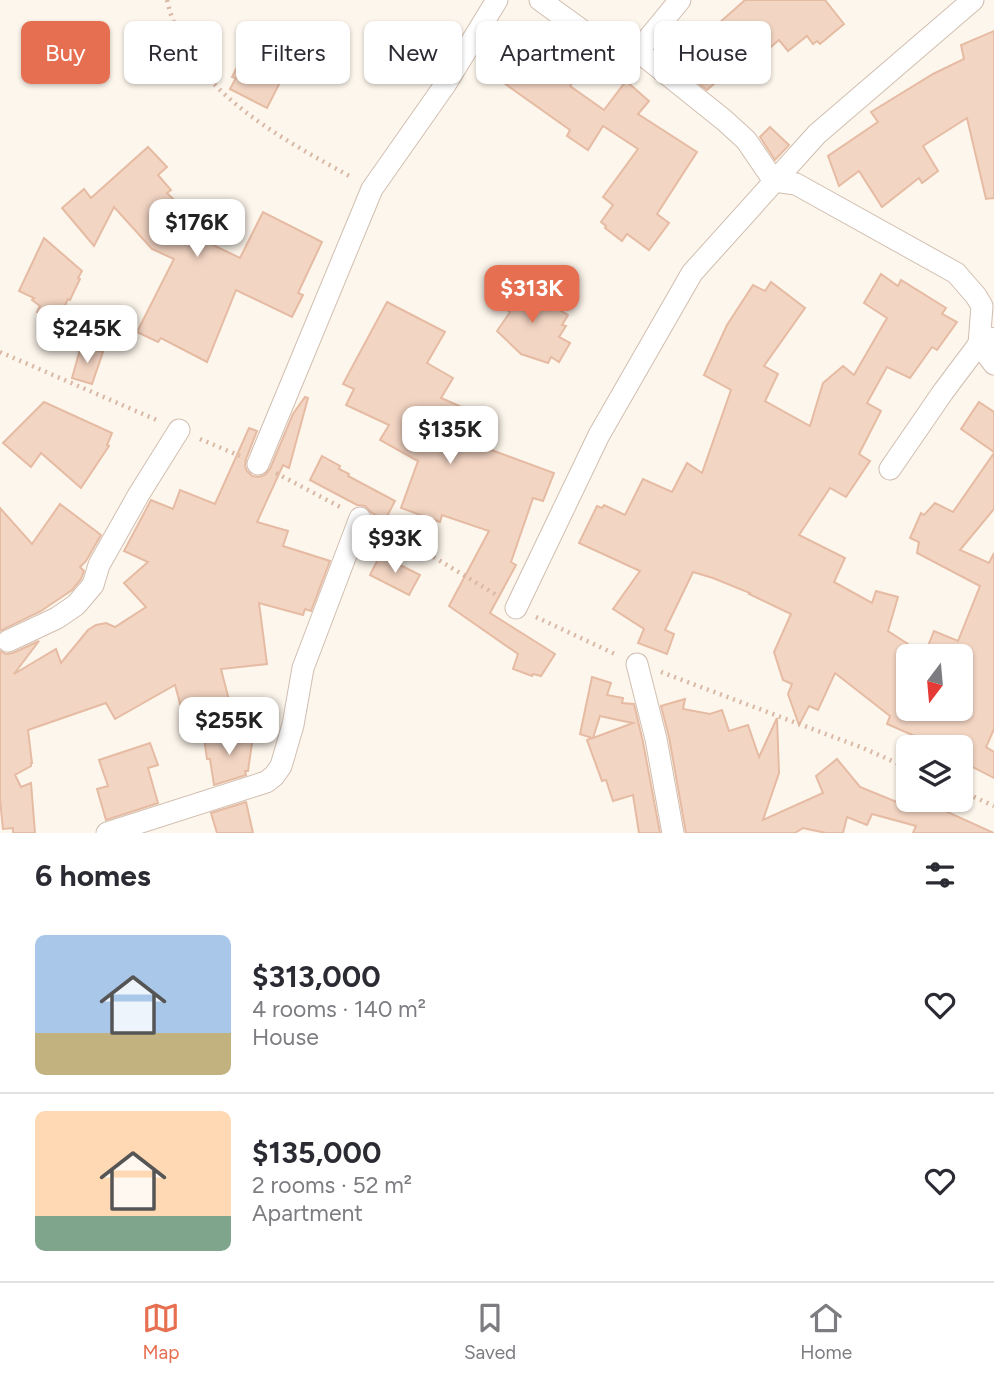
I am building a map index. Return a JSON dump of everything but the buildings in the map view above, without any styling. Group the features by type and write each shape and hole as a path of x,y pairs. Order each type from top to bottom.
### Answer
{"street":[{"path":"258,464 372,189 445,85 497,0"},
{"path":"540,0 568,21"},
{"path":"640,49 680,0"},
{"path":"516,608 599,435 692,273 817,134 973,0"},
{"path":"640,53 746,140 774,181 796,184 956,273 982,306 994,364"},
{"path":"890,469 935,403 987,340"},
{"path":"8,641 57,618 76,604 93,585 99,565 179,430"},
{"path":"107,833 265,782 274,775 281,766 293,725 303,668 360,518"},
{"path":"637,664 656,739 673,833"}],"path":[{"path":"167,0 172,19 194,60 243,111 372,189"},
{"path":"0,352 258,464 427,553 516,608 637,664 863,747 896,762"},
{"path":"973,796 994,806"}]}
